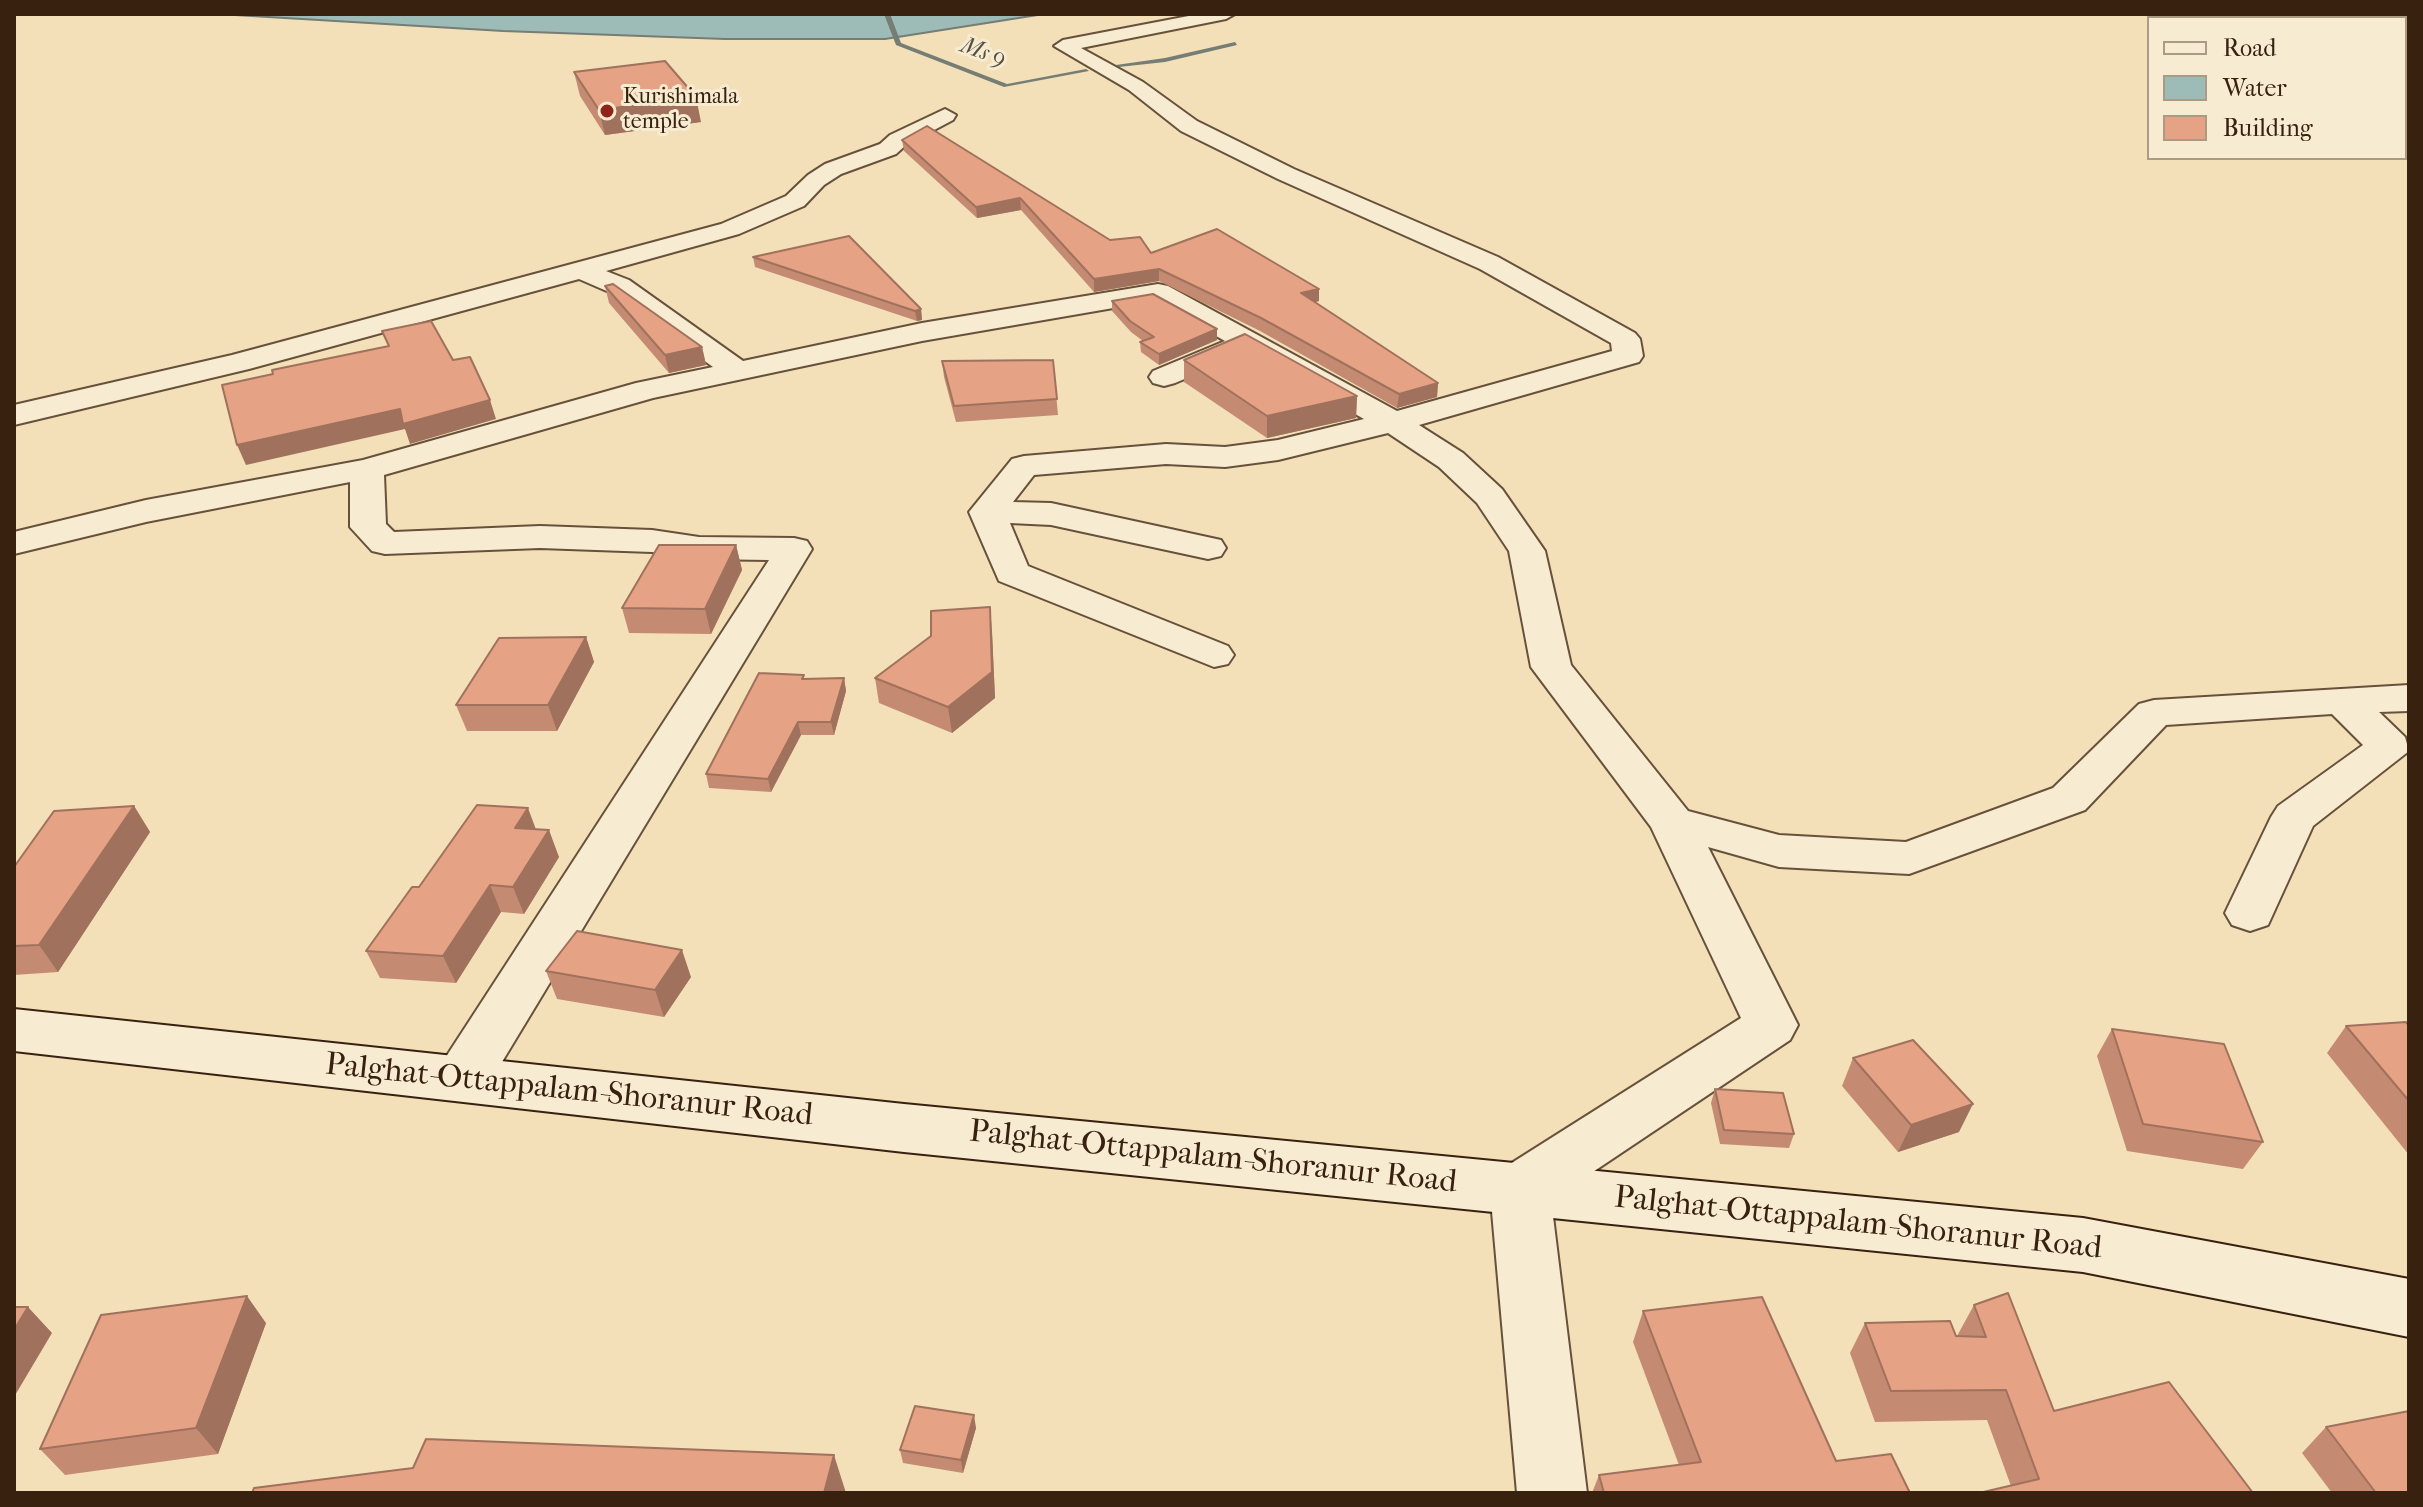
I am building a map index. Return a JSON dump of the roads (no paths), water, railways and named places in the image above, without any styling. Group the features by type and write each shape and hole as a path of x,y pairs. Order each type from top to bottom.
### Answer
{"street":[{"path":"987,512 1024,466 1166,454 1225,457 1278,450 1393,422 1628,356 1625,339 1489,263 1286,174 1189,126 1136,86 1063,46 1226,14"},
{"path":"2361,14 2409,14"},
{"path":"14,415 238,363 730,229 795,201 816,180 833,169 888,149 898,140 945,115"},
{"path":"579,269 619,286 738,371"},
{"path":"14,543 146,511 367,469 647,390 922,332 1158,292 1393,422 1451,460 1490,496 1527,551 1551,667 1672,822 1771,1025 1520,1189 1552,1493"},
{"path":"1164,377 1249,340"},
{"path":"367,469 368,527 385,543 540,537 652,541 699,548 794,549 462,1079"},
{"path":"987,512 1051,514 1208,548"},
{"path":"987,512 1012,573 1214,655"},
{"path":"1672,822 1779,851 1909,858 2069,799 2154,713 2409,698"},
{"path":"2250,913 2294,817 2390,747 2343,701"},
{"name":"Palghat-Ottappalam-Shoranur Road","path":"14,1030 904,1128 2083,1245 2409,1308"}],"water":[{"path":"218,14 1044,14 885,39 725,39 503,31"}],"waterway":[{"name":"Ms 9","path":"887,14 898,44 1006,86 1086,71"},
{"name":"Ms 9","path":"1119,65 1165,60 1235,44"}],"place":[{"name":"Kurishimala temple","path":"607,111"}]}
